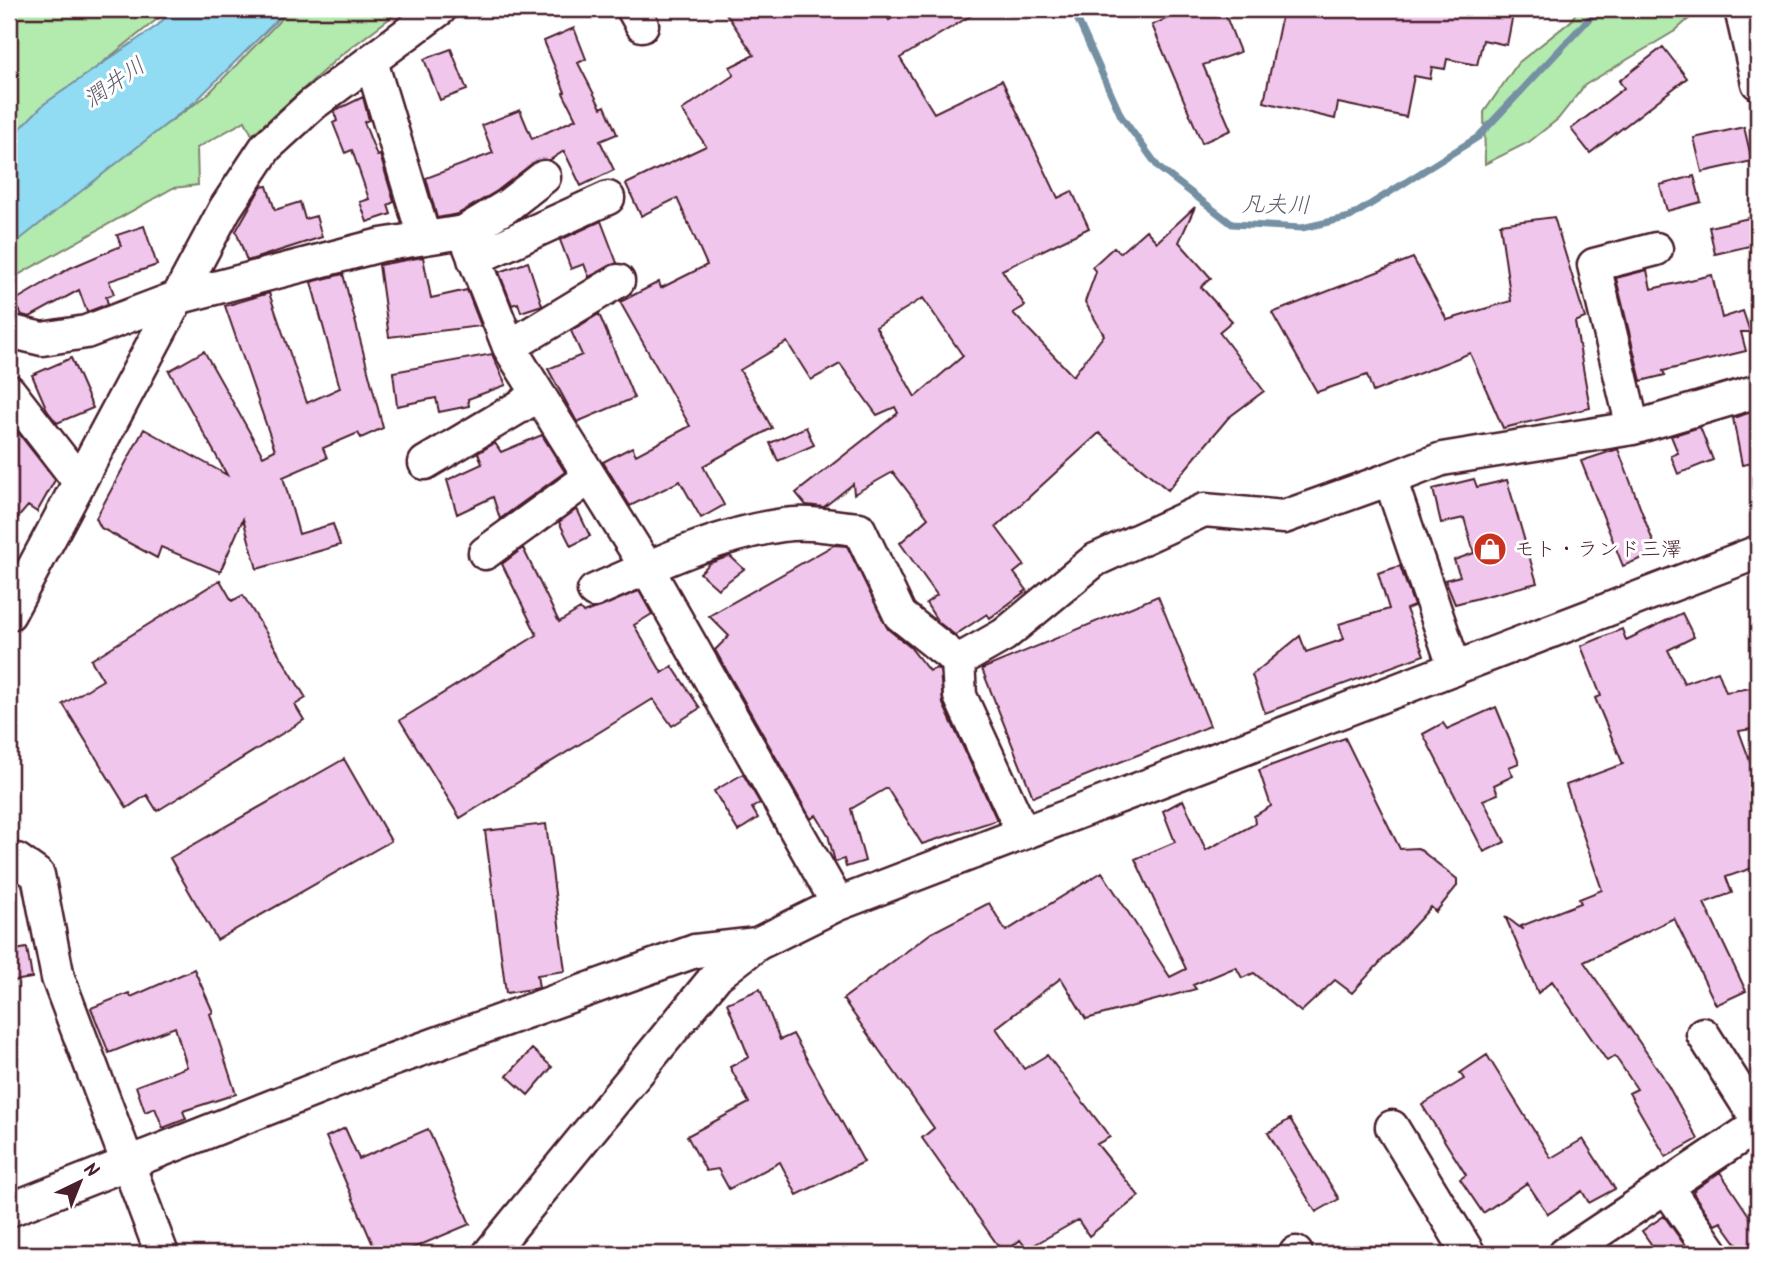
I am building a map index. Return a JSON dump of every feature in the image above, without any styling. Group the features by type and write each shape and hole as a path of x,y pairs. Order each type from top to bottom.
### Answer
{"street":[{"path":"9,614 176,298 225,209 266,147 313,104 440,9"},
{"path":"1741,9 1758,83"},
{"path":"371,61 424,237"},
{"path":"469,246 508,206 544,177"},
{"path":"9,331 42,339 86,332 176,298 424,237 469,246 608,198"},
{"path":"469,246 509,346 647,568 838,904"},
{"path":"1633,428 1594,265 1657,249"},
{"path":"509,346 618,281"},
{"path":"9,391 78,480"},
{"path":"958,662 1004,635 1095,560 1204,510 1284,517 1442,458 1633,428 1758,391"},
{"path":"425,463 539,395"},
{"path":"485,552 590,477"},
{"path":"1390,479 1455,669"},
{"path":"594,591 729,538 785,524 859,529 900,615 958,662 960,696 1022,831"},
{"path":"489,1254 717,975 757,944 838,904 1022,831 1758,552"},
{"path":"9,865 18,860 38,874 58,978 162,1254"},
{"path":"9,1210 375,1066 695,951 757,944"},
{"path":"1565,1254 1667,1188 1758,1123 1703,1034"},
{"path":"1392,1127 1469,1254"},
{"path":"1667,1188 1713,1254"}],"green space":[{"path":"9,9 170,9 9,137"},
{"path":"291,9 402,9 340,56 252,135 245,121 197,148 198,185 173,188 9,280 9,236 206,96"},
{"path":"1578,9 1700,9 1675,31 1585,85 1558,119 1529,142 1485,164 1484,112 1518,63 1571,21"}],"water":[{"name":"潤井川","path":"173,9 288,9 197,100 9,248 9,140 44,104 158,25"}],"building":[{"path":"723,9 883,9 889,20 908,9 982,9 900,58 934,113 1002,80 1058,198 1072,191 1089,228 1002,270 1025,306 1013,313 1073,376 1104,335 1085,302 1096,272 1092,267 1114,247 1120,253 1146,230 1157,242 1195,207 1179,242 1211,278 1201,287 1232,321 1219,332 1264,391 1228,418 1168,490 1099,433 996,527 1024,565 1014,573 1027,590 990,618 987,614 955,635 938,622 926,603 937,595 900,543 928,518 893,472 854,494 853,484 824,507 806,505 796,493 898,413 895,407 877,415 840,364 811,380 787,342 740,370 772,428 703,466 724,505 701,518 680,481 630,506 603,462 632,447 636,455 690,426 620,302 659,282 661,288 707,265 677,198 641,216 626,184 706,146 682,110 734,75 730,67 754,55","holes":["923,298 963,356 915,397 876,327"]},
{"path":"1189,9 1223,9 1240,52 1203,65 1231,130 1202,143 1152,25"},
{"path":"1283,9 1514,9 1507,45 1483,40 1477,65 1447,59 1445,69 1432,67 1430,79 1414,76 1406,117 1338,103 1335,119 1264,102"},
{"path":"574,28 586,59 578,63 601,108 605,106 617,134 600,141 614,170 581,186 564,151 550,160 533,163 497,191 458,214 437,218 426,178 493,153 482,125 520,110 532,139 576,119 563,93 565,92 544,41"},
{"path":"1663,47 1687,78 1590,153 1571,129 1624,88 1619,81"},
{"path":"451,49 467,90 440,100 424,59"},
{"path":"363,97 369,120 364,122 377,156 380,155 394,202 388,205 391,214 367,222 360,202 369,199 352,150 345,153 333,123 337,121 334,111"},
{"path":"1744,127 1752,161 1702,172 1694,138"},
{"path":"1694,176 1701,202 1667,211 1660,185"},
{"path":"267,186 275,210 300,202 305,219 316,216 322,237 247,261 236,231 261,187"},
{"path":"1758,216 1758,244 1715,254 1709,227"},
{"path":"1554,217 1585,318 1575,322 1590,408 1503,428 1470,353 1373,392 1367,375 1317,392 1272,313 1413,258 1447,320 1511,301 1500,224"},
{"path":"601,221 617,263 589,277 584,264 571,269 560,240"},
{"path":"144,226 157,265 109,281 114,294 106,297 108,304 87,312 79,290 30,317 22,315 14,301 70,268 121,246 117,235"},
{"path":"423,257 431,298 467,290 481,326 389,337 379,265"},
{"path":"528,262 542,305 521,312 518,303 512,305 499,272"},
{"path":"1647,270 1651,289 1712,275 1722,318 1743,311 1750,332 1741,332 1746,351 1663,371 1665,375 1641,381 1616,278"},
{"path":"343,274 383,428 361,438 358,433 323,448 327,458 283,477 299,534 333,524 340,545 257,569 243,519 220,572 161,547 157,558 101,528 96,518 144,429 227,475 169,371 204,351 263,456 275,450 225,306 269,293 307,403 340,388 311,282"},
{"path":"599,314 634,398 577,422 548,369 582,355 571,331"},
{"path":"492,354 506,385 468,399 469,406 439,412 436,398 397,406 393,372"},
{"path":"71,358 93,408 57,423 48,412 32,375"},
{"path":"1758,410 1758,462 1742,465 1733,418"},
{"path":"9,421 55,480 37,512 28,506 9,528"},
{"path":"806,427 814,445 778,461 770,443"},
{"path":"1700,427 1713,460 1678,474 1671,456 1678,453 1671,436"},
{"path":"542,435 565,472 500,519 493,497 457,514 447,480 482,464 478,453 495,443 501,452"},
{"path":"1618,449 1657,552 1623,566 1581,461"},
{"path":"1474,479 1477,487 1507,480 1537,583 1455,604 1445,580 1460,576 1454,560 1474,553 1464,518 1441,523 1433,489"},
{"path":"577,509 590,536 571,546 559,522"},
{"path":"834,545 847,546 888,629 910,647 929,671 937,668 940,671 943,704 997,820 922,844 887,788 851,809 865,861 846,867 844,859 835,862 828,835 816,815 811,819 715,650 729,636 709,616"},
{"path":"523,548 559,622 580,609 583,613 639,591 652,614 634,625 662,673 672,666 700,708 672,726 653,699 460,818 400,720 537,635 502,564"},
{"path":"730,556 744,569 718,589 700,573 710,563"},
{"path":"1400,566 1414,606 1406,609 1424,655 1265,713 1252,675 1300,636 1306,652 1344,639 1339,624 1389,609 1378,573"},
{"path":"220,580 232,601 243,595 306,698 295,705 304,720 157,811 147,795 127,808 63,704 103,680 91,660"},
{"path":"1158,596 1210,726 1033,797 982,669"},
{"path":"1682,613 1694,637 1668,650 1684,683 1718,671 1726,692 1758,687 1758,728 1739,731 1758,783 1758,866 1726,877 1732,893 1704,903 1746,991 1716,1005 1674,918 1584,962 1662,1075 1698,1139 1666,1157 1629,1093 1637,1089 1615,1056 1607,1061 1552,981 1538,993 1505,916 1523,930 1521,926 1581,903 1579,899 1602,890 1566,785 1623,764 1595,698 1601,696 1581,646 1622,629 1626,640"},
{"path":"1496,707 1519,763 1509,767 1513,776 1494,785 1498,794 1483,800 1505,842 1484,852 1423,734 1443,723 1447,729"},
{"path":"1345,738 1400,849 1418,848 1457,879 1457,886 1436,912 1431,907 1352,993 1335,980 1301,1012 1254,973 1242,978 1236,967 1193,985 1196,989 1086,1019 1061,978 996,1028 1024,1069 1047,1055 1110,1137 1097,1144 1139,1196 1089,1236 1078,1220 1027,1249 1020,1240 1004,1254 922,1138 934,1128 843,999 931,933 989,903 1006,931 1102,872 1170,977 1186,969 1135,859 1175,842 1163,811 1183,800 1206,850 1255,824 1254,816 1271,806 1259,770"},
{"path":"344,759 391,841 217,940 170,858"},
{"path":"743,774 760,803 752,808 758,818 738,831 714,791"},
{"path":"546,824 565,971 537,975 539,988 506,993 485,831"},
{"path":"27,948 32,978 13,981 9,951"},
{"path":"194,969 213,1012 210,1014 236,1094 183,1111 186,1119 163,1128 155,1108 145,1112 136,1086 187,1067 175,1027 109,1053 91,1008 129,993 131,997"},
{"path":"760,989 780,1040 793,1034 864,1162 797,1195 780,1162 729,1189 718,1169 706,1171 687,1136 749,1103 730,1067 749,1057 727,1003"},
{"path":"532,1049 552,1067 528,1095 507,1076"},
{"path":"1487,1055 1551,1158 1583,1139 1615,1189 1589,1203 1582,1191 1548,1214 1527,1183 1483,1213 1460,1179 1466,1175 1422,1105 1464,1079 1460,1073"},
{"path":"1290,1119 1339,1199 1316,1212 1268,1133"},
{"path":"345,1128 359,1159 428,1129 470,1224 399,1254 377,1254 326,1137"},
{"path":"1720,1172 1758,1229 1758,1254 1744,1254 1721,1222 1715,1225 1695,1196 1693,1191"},
{"path":"1664,1216 1691,1254 1658,1254 1642,1231"}],"waterway":[{"name":"凡夫川","path":"1073,9 1121,116 1159,168 1232,224 1302,228 1350,217 1478,137 1598,9"}],"place":[{"name":"モト・ランド三澤","path":"1490,549"}]}
